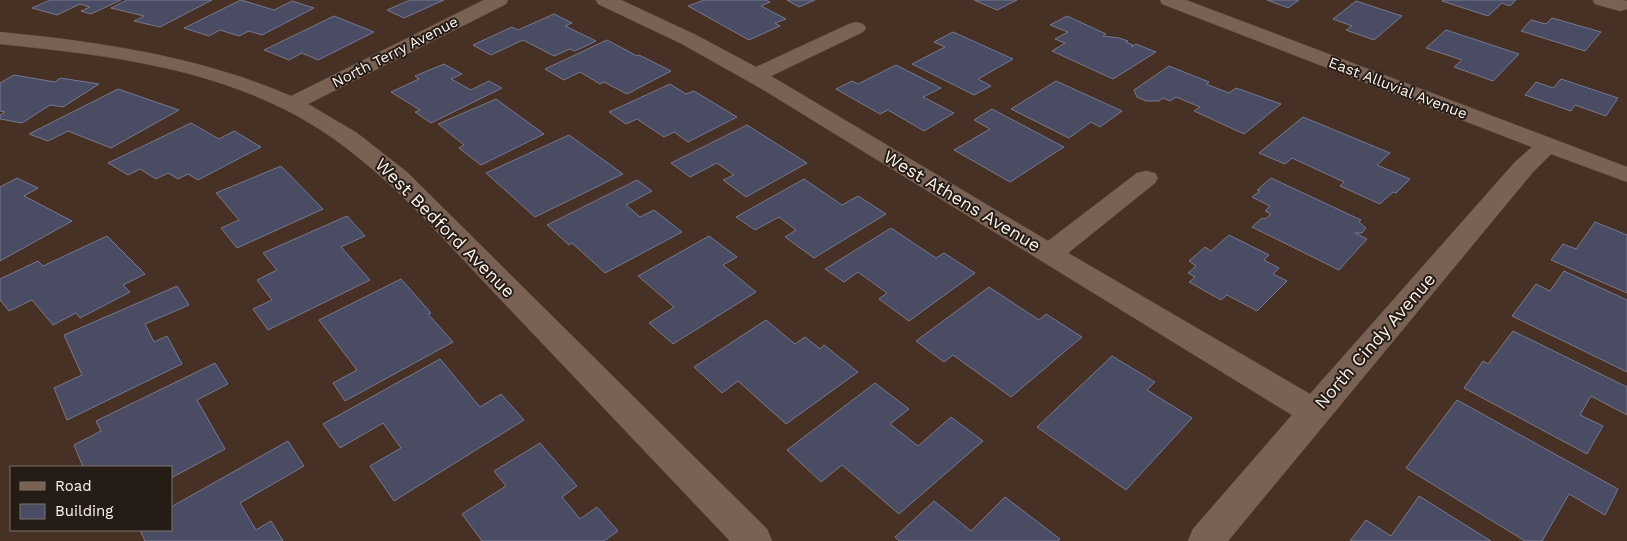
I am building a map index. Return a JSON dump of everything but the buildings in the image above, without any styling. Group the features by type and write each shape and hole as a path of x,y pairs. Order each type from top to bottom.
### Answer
{"street":[{"name":"North Terry Avenue","path":"292,104 499,0"},
{"name":"West Athens Avenue","path":"605,0 675,32 756,75 1049,254 1314,412"},
{"name":"East Alluvial Avenue","path":"1169,0 1627,175"},
{"path":"1602,0 1620,5"},
{"path":"756,75 856,28"},
{"name":"West Bedford Avenue","path":"0,38 87,46 190,68 242,84 292,104 331,126 367,151 398,177 754,541"},
{"name":"North Cindy Avenue","path":"1206,541 1524,166 1547,144"},
{"path":"1049,254 1146,178"}]}
